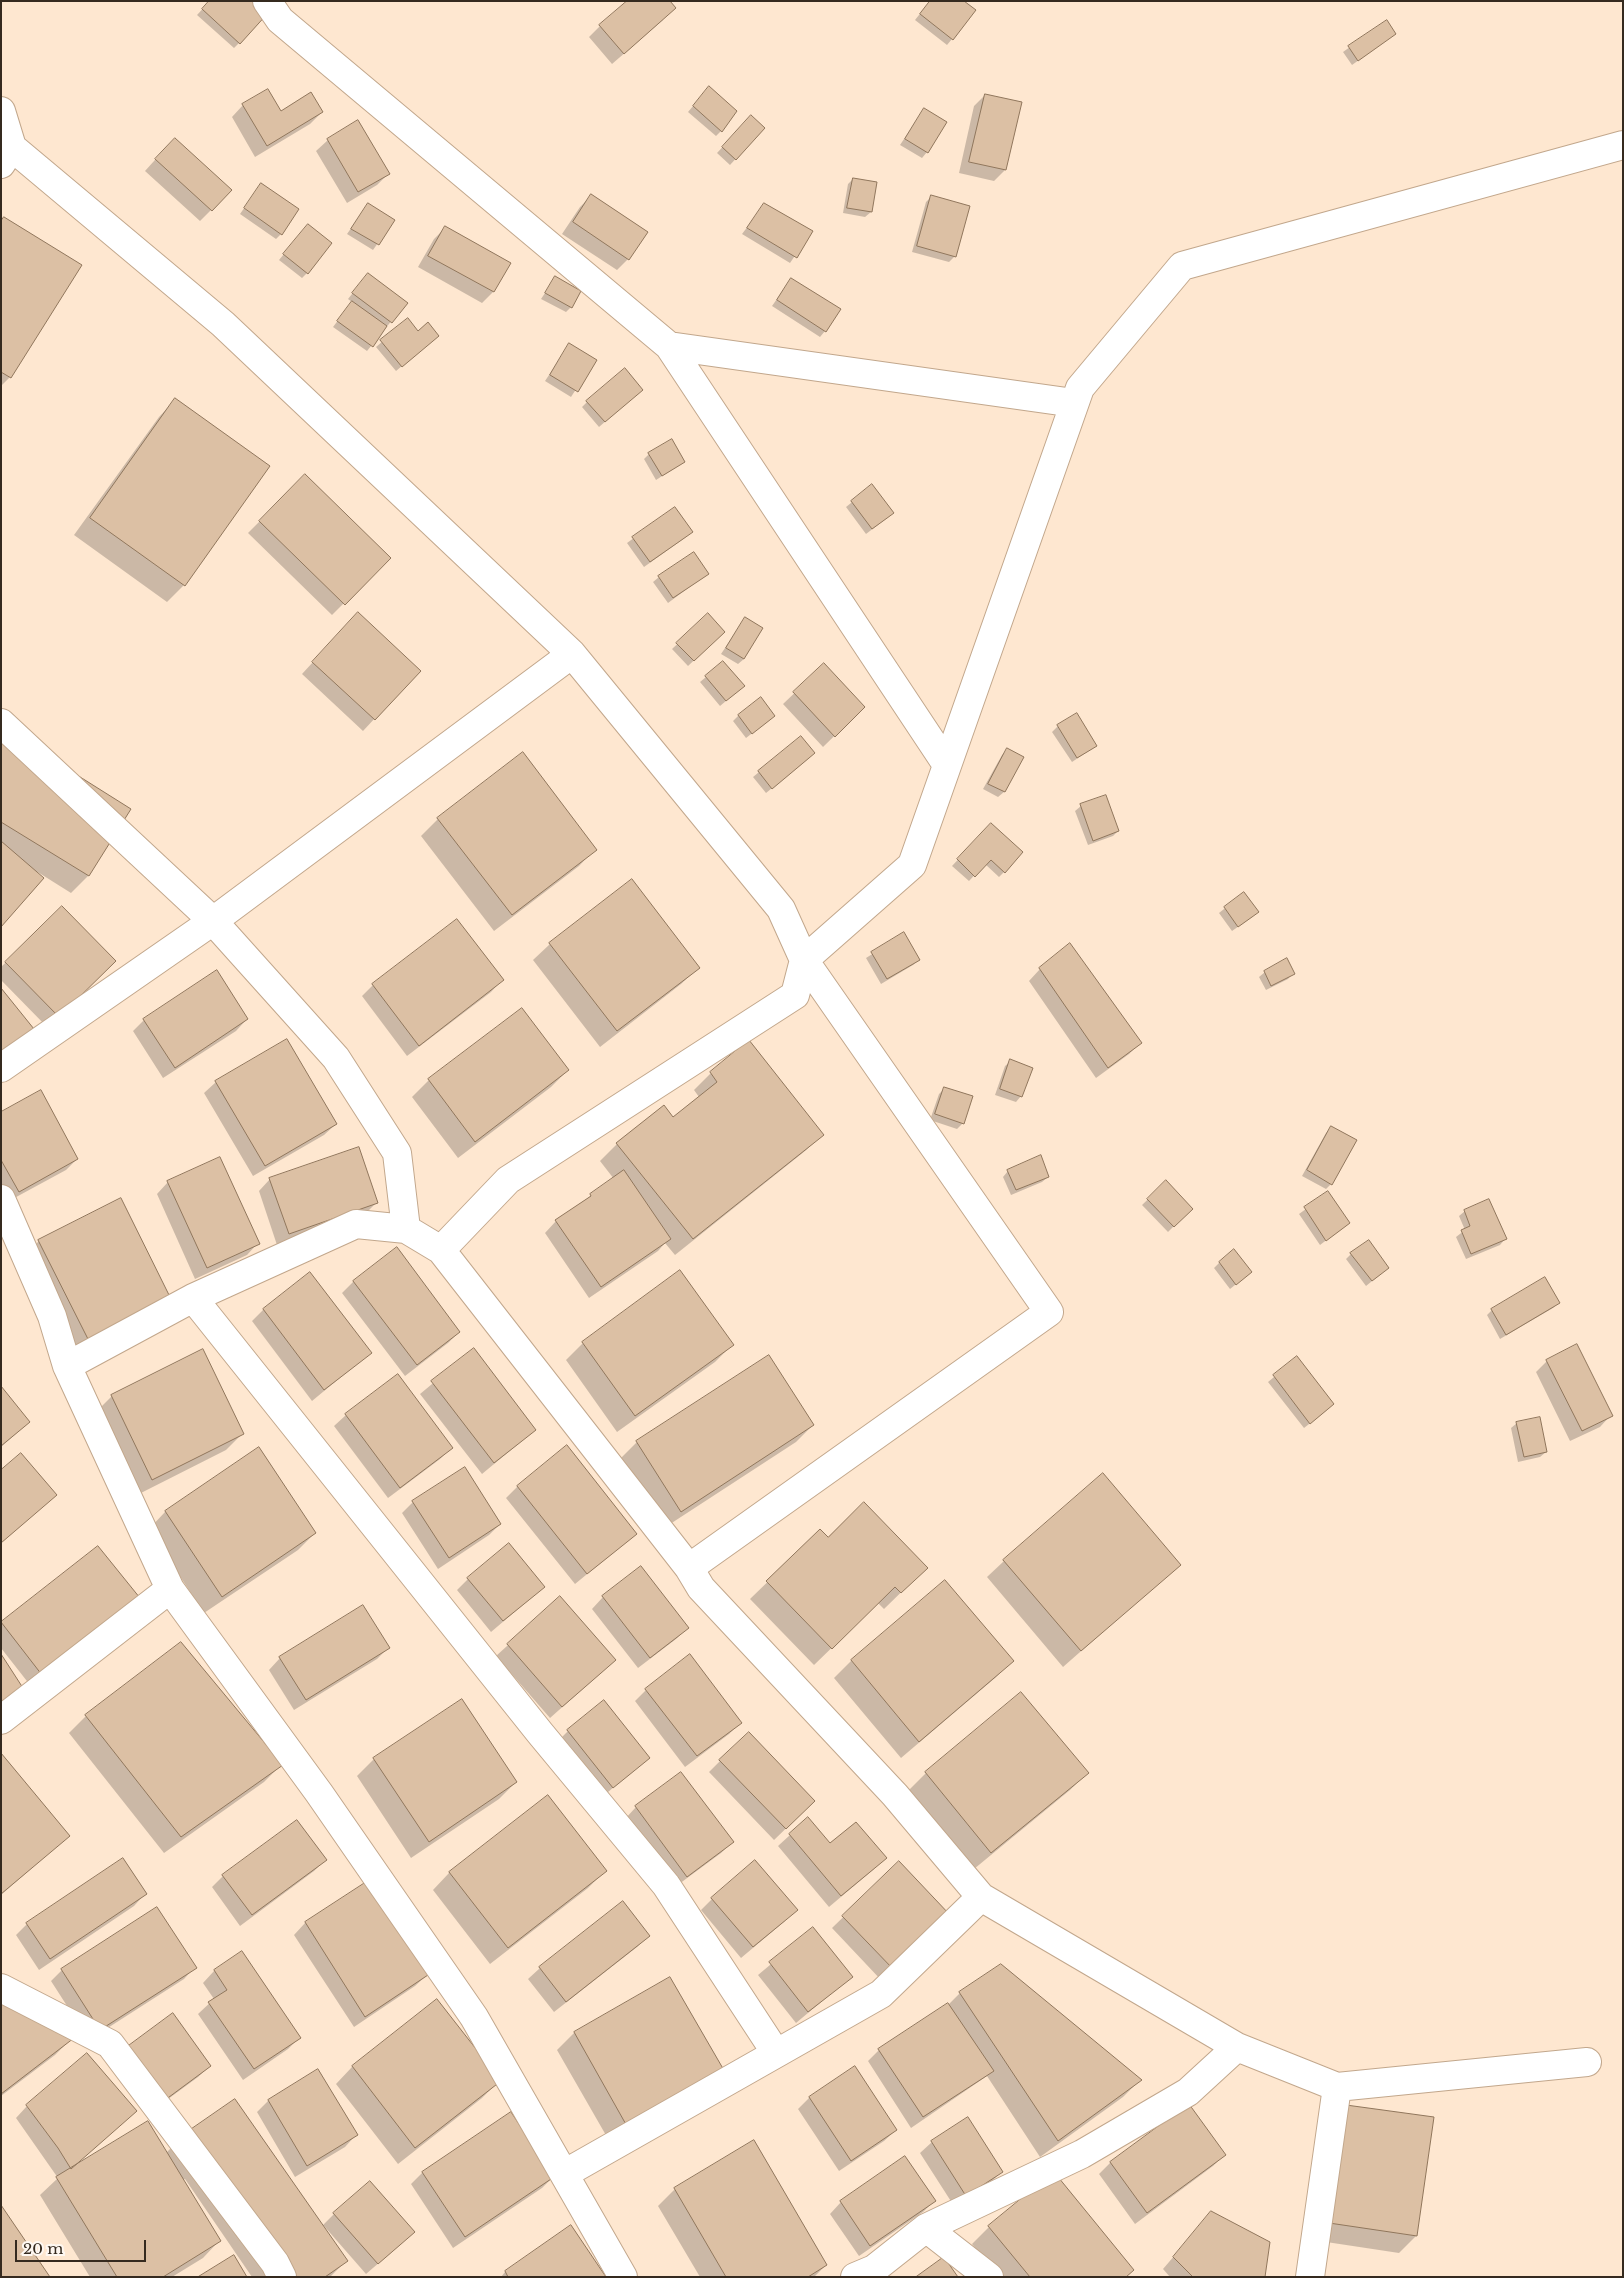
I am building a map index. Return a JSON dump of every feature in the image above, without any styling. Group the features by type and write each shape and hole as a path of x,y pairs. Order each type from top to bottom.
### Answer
{"street":[{"path":"267,1 280,20 669,346 947,765"},
{"path":"1,112 5,150 223,324 572,654 782,909 804,960 1050,1312 689,1568"},
{"path":"441,1250 508,1180 794,995 804,960 912,865 1080,388 1182,266 1623,144"},
{"path":"669,346 1074,403"},
{"path":"1,1068 213,921 572,654"},
{"path":"1,723 213,921 336,1058 397,1153 406,1229"},
{"path":"1,1199 52,1316 67,1366 170,1589 319,1793 474,2016 623,2277"},
{"path":"67,1366 193,1298 356,1224 406,1229 441,1250 689,1568 701,1588 896,1795 981,1897 1236,2047 1338,2087 1587,2062"},
{"path":"193,1298 534,1725 666,1885 776,2053"},
{"path":"1,1720 170,1589"},
{"path":"564,2174 881,1994 981,1897"},
{"path":"1,1988 110,2044 275,2263 282,2277"},
{"path":"855,2277 874,2269 926,2228 1082,2154 1172,2102 1188,2092 1236,2047"},
{"path":"1310,2277 1338,2087"},
{"path":"926,2228 989,2277"}],"building":[{"path":"209,1 255,1 268,13 240,44 202,9"},
{"path":"627,1 670,1 676,8 624,54 599,25"},
{"path":"930,1 964,1 976,10 953,40 920,14"},
{"path":"1387,20 1396,34 1358,61 1348,46"},
{"path":"709,86 737,111 722,132 693,106"},
{"path":"268,89 281,111 311,92 323,112 267,146 242,104"},
{"path":"985,94 1022,102 1006,170 969,162"},
{"path":"924,108 947,122 928,153 905,139"},
{"path":"751,115 765,128 736,160 722,147"},
{"path":"358,120 390,174 358,192 327,139"},
{"path":"175,138 232,190 212,211 155,159"},
{"path":"853,178 877,182 872,212 847,208"},
{"path":"261,183 299,209 282,235 244,208"},
{"path":"591,194 648,232 629,260 573,222"},
{"path":"931,195 970,206 956,257 917,246"},
{"path":"368,203 395,220 379,245 351,229"},
{"path":"764,203 813,231 797,258 747,228"},
{"path":"4,217 82,265 11,378 1,372 1,221"},
{"path":"308,224 332,243 308,274 283,254"},
{"path":"445,226 511,263 494,292 428,256"},
{"path":"368,273 408,303 392,323 352,293"},
{"path":"555,276 581,291 572,308 545,293"},
{"path":"791,278 841,309 826,332 777,300"},
{"path":"352,301 387,326 373,347 337,321"},
{"path":"408,318 418,331 428,322 439,336 402,367 380,340"},
{"path":"569,343 597,360 578,392 550,375"},
{"path":"625,368 643,390 605,422 586,401"},
{"path":"175,398 270,466 185,586 90,518"},
{"path":"672,439 685,462 662,476 648,453"},
{"path":"305,474 391,558 345,605 259,521"},
{"path":"872,484 894,513 872,529 851,501"},
{"path":"675,507 693,532 650,562 632,537"},
{"path":"694,552 709,574 673,598 658,576"},
{"path":"358,612 421,671 375,720 312,662"},
{"path":"708,613 725,632 694,661 676,643"},
{"path":"745,617 763,628 744,659 726,648"},
{"path":"723,661 745,686 726,701 705,676"},
{"path":"824,663 865,707 835,737 793,692"},
{"path":"761,697 775,716 752,734 738,715"},
{"path":"1077,713 1097,746 1077,758 1057,725"},
{"path":"7,731 131,809 89,876 1,822 1,740"},
{"path":"801,736 815,753 772,789 758,771"},
{"path":"1007,748 1024,757 1005,792 988,784"},
{"path":"523,752 597,850 512,915 437,818"},
{"path":"1106,795 1119,831 1093,841 1080,804"},
{"path":"991,823 1023,852 1005,873 991,860 975,877 957,859"},
{"path":"1,841 44,878 1,927"},
{"path":"632,879 700,968 617,1031 549,943"},
{"path":"1244,892 1259,912 1238,927 1224,907"},
{"path":"62,906 116,961 59,1017 5,962"},
{"path":"457,919 504,980 419,1046 372,984"},
{"path":"904,932 920,960 887,979 871,952"},
{"path":"1070,943 1142,1043 1108,1068 1039,968"},
{"path":"1287,958 1295,974 1271,986 1264,971"},
{"path":"217,970 248,1019 175,1068 143,1019"},
{"path":"1,988 34,1029 1,1055"},
{"path":"522,1008 569,1070 475,1142 428,1079"},
{"path":"287,1039 337,1124 265,1166 215,1081"},
{"path":"749,1040 824,1135 693,1239 616,1143 664,1105 673,1117 717,1082 710,1072"},
{"path":"1010,1059 1033,1068 1022,1097 1000,1089"},
{"path":"944,1087 973,1096 964,1124 935,1114"},
{"path":"41,1090 78,1159 19,1192 1,1160 1,1112"},
{"path":"1331,1126 1357,1140 1332,1185 1307,1170"},
{"path":"359,1147 378,1203 289,1234 269,1178"},
{"path":"1041,1155 1049,1177 1016,1190 1007,1170"},
{"path":"220,1157 260,1244 207,1268 167,1181"},
{"path":"624,1170 671,1239 601,1287 555,1220 591,1196 590,1194"},
{"path":"1166,1180 1193,1209 1174,1227 1147,1199"},
{"path":"1328,1191 1350,1223 1326,1241 1304,1207"},
{"path":"121,1198 172,1301 90,1343 38,1240"},
{"path":"1489,1199 1507,1239 1471,1254 1461,1230 1470,1226 1464,1210"},
{"path":"1369,1240 1389,1268 1372,1281 1350,1253"},
{"path":"397,1247 460,1332 417,1365 353,1281"},
{"path":"1234,1249 1252,1272 1236,1285 1219,1262"},
{"path":"680,1270 734,1345 635,1416 582,1342"},
{"path":"310,1272 372,1353 324,1390 263,1309"},
{"path":"1545,1277 1560,1303 1506,1335 1491,1309"},
{"path":"1577,1344 1613,1416 1582,1431 1546,1360"},
{"path":"474,1348 536,1430 494,1463 431,1381"},
{"path":"203,1349 244,1434 152,1480 111,1395"},
{"path":"769,1355 814,1425 681,1512 636,1441"},
{"path":"1297,1356 1334,1404 1310,1424 1273,1375"},
{"path":"398,1374 453,1448 400,1488 345,1414"},
{"path":"1,1386 30,1422 1,1446"},
{"path":"1540,1417 1547,1452 1524,1457 1516,1422"},
{"path":"567,1445 637,1534 587,1574 517,1486"},
{"path":"259,1447 316,1533 222,1597 165,1511"},
{"path":"21,1453 57,1495 1,1543 1,1470"},
{"path":"465,1467 501,1524 449,1558 412,1501"},
{"path":"1103,1473 1181,1565 1081,1651 1003,1560"},
{"path":"864,1502 928,1568 901,1593 895,1587 832,1649 766,1581 820,1529 828,1537"},
{"path":"509,1543 545,1587 503,1621 467,1578"},
{"path":"98,1546 140,1598 42,1675 1,1622"},
{"path":"641,1566 689,1628 650,1658 602,1596"},
{"path":"945,1580 1014,1661 919,1742 851,1660"},
{"path":"560,1596 616,1660 562,1707 507,1644"},
{"path":"363,1605 390,1648 306,1700 279,1657"},
{"path":"181,1642 283,1765 181,1837 85,1715"},
{"path":"1,1654 23,1688 1,1702"},
{"path":"690,1654 742,1723 697,1756 645,1689"},
{"path":"1021,1692 1089,1773 991,1853 925,1772"},
{"path":"462,1699 517,1782 429,1842 373,1758"},
{"path":"604,1700 650,1758 613,1788 567,1730"},
{"path":"749,1732 815,1801 786,1829 719,1760"},
{"path":"1,1753 70,1836 1,1894"},
{"path":"681,1772 734,1842 687,1877 635,1806"},
{"path":"548,1795 607,1871 508,1948 449,1872"},
{"path":"808,1817 830,1843 856,1822 887,1858 841,1896 789,1834"},
{"path":"297,1820 327,1860 252,1915 222,1875"},
{"path":"123,1858 147,1894 50,1959 26,1923"},
{"path":"755,1860 798,1910 753,1947 711,1898"},
{"path":"899,1861 951,1916 894,1970 842,1916"},
{"path":"368,1881 428,1975 365,2017 305,1922"},
{"path":"623,1901 650,1936 566,2002 539,1967"},
{"path":"157,1907 197,1968 100,2030 61,1969"},
{"path":"813,1927 853,1977 808,2012 769,1962"},
{"path":"242,1951 301,2038 254,2069 208,2002 227,1990 214,1970"},
{"path":"1001,1964 1142,2080 1058,2141 959,1992"},
{"path":"670,1977 725,2072 628,2128 574,2032"},
{"path":"1,1989 74,2038 1,2094"},
{"path":"437,1999 501,2081 415,2148 352,2066"},
{"path":"948,2003 994,2071 923,2117 878,2049"},
{"path":"173,2013 211,2066 161,2103 123,2050"},
{"path":"87,2053 137,2111 71,2169 26,2105"},
{"path":"855,2066 897,2130 851,2161 809,2097"},
{"path":"318,2069 358,2135 307,2166 268,2100"},
{"path":"235,2099 348,2261 325,2277 280,2277 183,2135"},
{"path":"1189,2104 1226,2155 1147,2213 1110,2162"},
{"path":"1346,2105 1434,2117 1417,2236 1329,2223"},
{"path":"511,2112 554,2177 465,2237 422,2172"},
{"path":"968,2117 1003,2172 966,2196 931,2141"},
{"path":"148,2121 221,2241 163,2277 117,2277 56,2177"},
{"path":"754,2140 827,2265 808,2277 726,2277 674,2188"},
{"path":"905,2156 936,2201 870,2246 840,2201"},
{"path":"1054,2172 1134,2270 1126,2277 1030,2277 988,2226"},
{"path":"370,2181 415,2232 378,2264 333,2213"},
{"path":"1,2205 50,2277 1,2277"},
{"path":"1211,2211 1270,2242 1265,2277 1193,2277 1173,2257"},
{"path":"571,2225 606,2277 508,2277 505,2271"},
{"path":"234,2255 247,2277 198,2277"},
{"path":"944,2257 958,2277 916,2277"}]}
